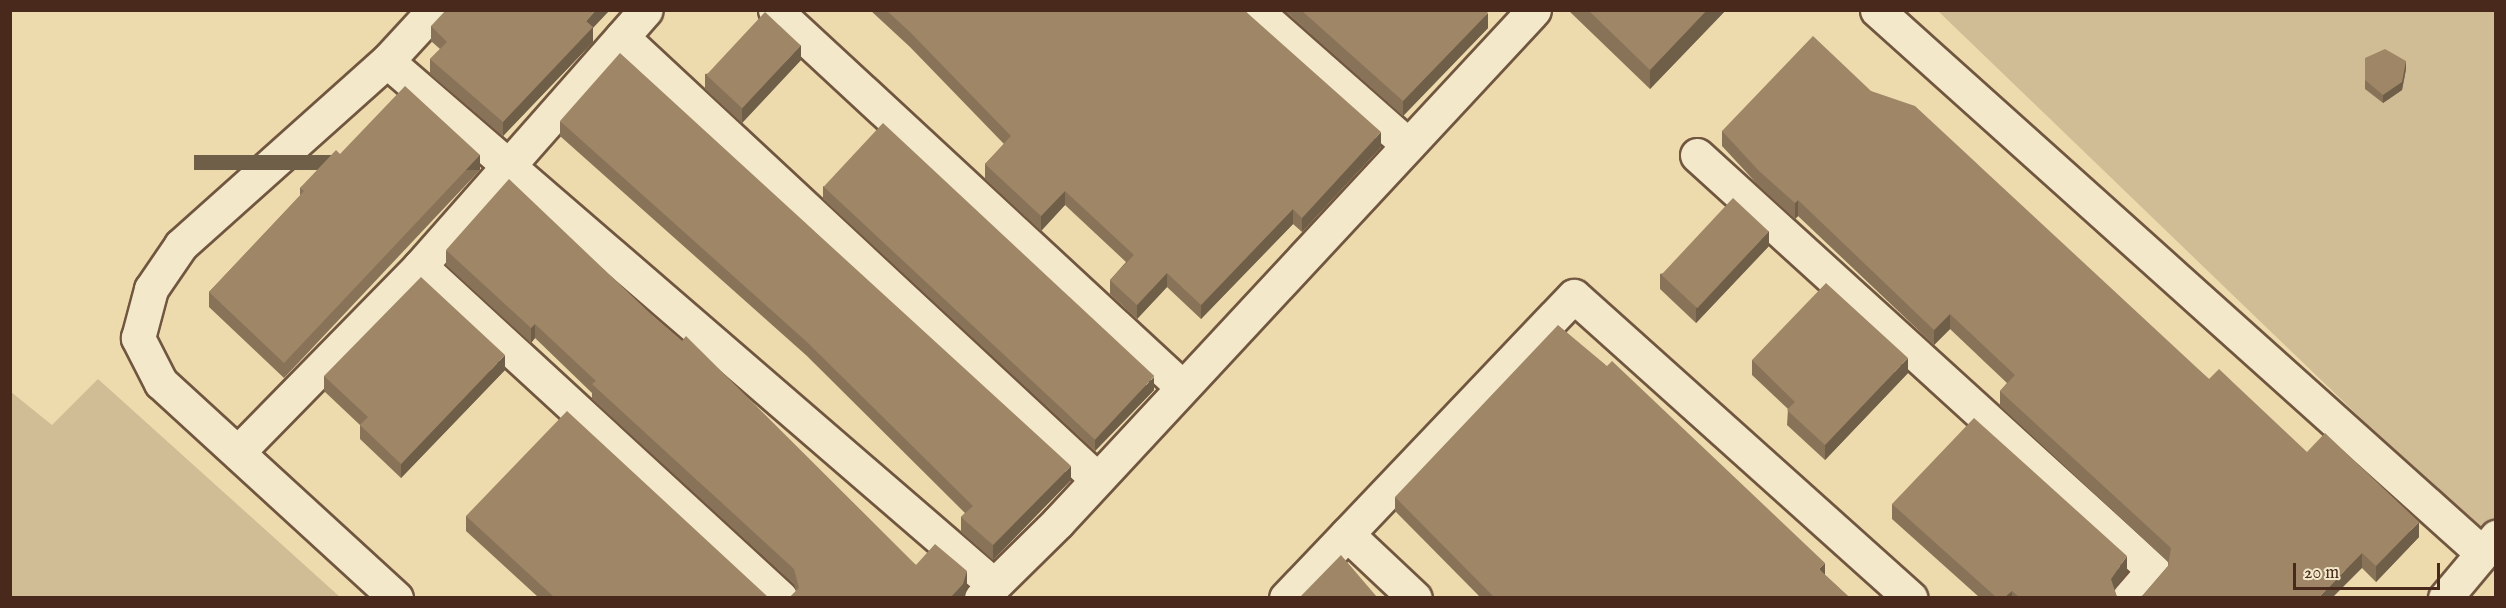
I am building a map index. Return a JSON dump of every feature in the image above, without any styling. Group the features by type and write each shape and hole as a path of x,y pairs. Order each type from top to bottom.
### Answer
{"street":[{"path":"396,597 161,383 138,338 151,289 181,244 387,61 435,10"},
{"path":"238,452 420,266 646,10"},
{"path":"775,10 1181,386"},
{"path":"1255,10 1408,145"},
{"path":"1877,10 2489,545 2445,597"},
{"path":"387,61 508,165 987,591 1097,479 1181,386 1408,145 1523,14"},
{"path":"622,38 1097,479"},
{"path":"1697,155 2153,570 2129,597"},
{"path":"420,266 781,597"},
{"path":"1286,597 1574,296 1910,597"},
{"path":"1347,534 1415,597"}],"shaded area":[{"path":"1938,11 2495,11 2496,526 2485,538"},
{"path":"98,379 340,597 11,597 11,392 52,425"}],"building":[{"path":"446,10 596,10 586,21 593,27 503,122 430,59 447,42 431,26"},
{"path":"886,10 1244,10 1381,132 1302,218 1293,209 1201,305 1167,273 1137,305 1110,280 1134,255 1065,191 1041,216 985,164 1011,136"},
{"path":"1301,10 1485,10 1488,13 1403,101"},
{"path":"1588,10 1707,10 1650,70"},
{"path":"765,12 801,45 742,108 706,75"},
{"path":"1813,36 1871,91 1915,106 2209,379 2219,369 2307,452 2325,433 2419,522 2376,566 2362,553 2319,597 2139,597 2168,566 2171,548 2000,391 2015,375 1950,314 1934,330 1798,200 1795,203 1759,171 1722,131"},
{"path":"2385,49 2406,61 2402,82 2383,95 2365,80 2365,58"},
{"path":"620,53 1071,466 993,545 961,517 973,506 807,342 560,121"},
{"path":"405,86 480,155 284,363 209,292 304,191 300,188 336,150 340,154"},
{"path":"883,123 1154,376 1095,440 824,187"},
{"path":"509,179 653,316 682,341 686,336 916,565 935,544 967,571 963,584 951,597 790,597 799,588 794,569 592,384 596,381 535,324 531,328 446,250"},
{"path":"1733,198 1769,231 1697,308 1661,275"},
{"path":"421,277 505,355 401,464 360,425 368,417 324,376"},
{"path":"1826,283 1908,358 1825,445 1787,410 1795,402 1752,360"},
{"path":"1558,325 1607,366 1612,361 1825,563 1819,569 1849,597 1494,597 1395,497"},
{"path":"567,411 768,597 554,597 466,516"},
{"path":"1974,418 2127,556 2111,579 2117,597 2019,597 2012,591 2005,597 1996,597 1892,504"},
{"path":"1341,555 1377,597 1300,597"}]}
